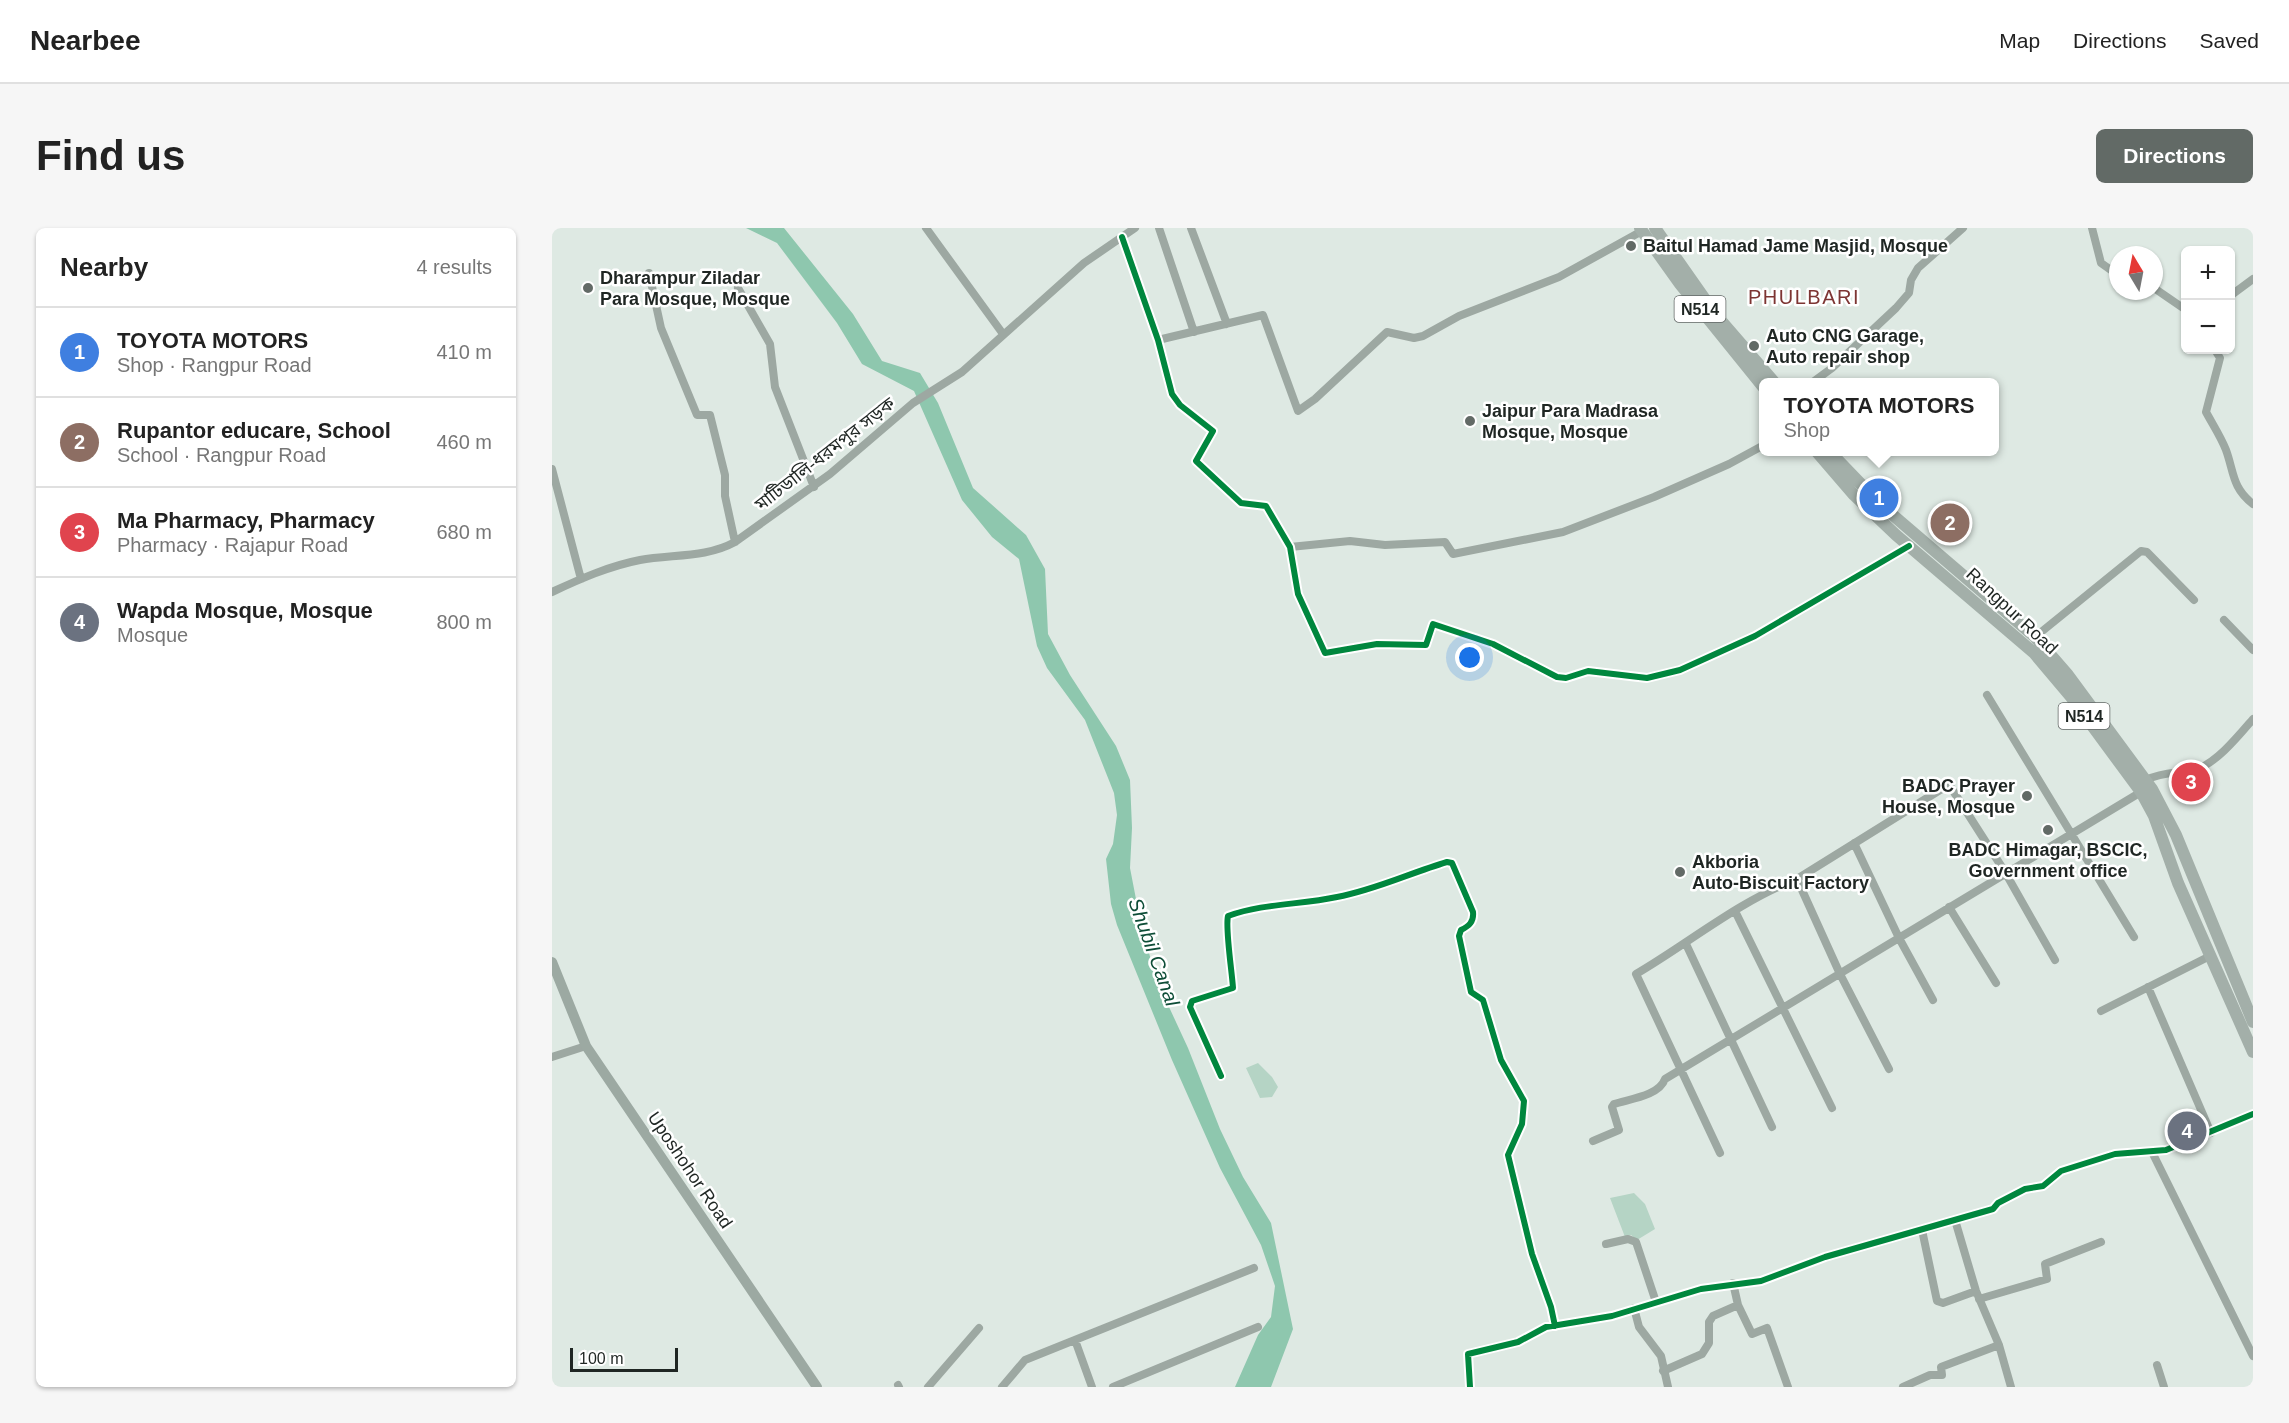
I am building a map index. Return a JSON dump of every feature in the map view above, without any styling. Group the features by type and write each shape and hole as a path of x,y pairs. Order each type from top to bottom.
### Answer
{"highway":[{"name":"N514","path":"1655,228 1716,315 1771,378"},
{"name":"N514","path":"1641,229 1680,284 1759,382"},
{"name":"Rangpur Road","path":"1820,456 1854,495 1909,546 1954,581 2034,653 2071,697 2141,792 2154,816 2178,883 2253,1052"},
{"name":"Rangpur Road","path":"1834,456 1881,505 2035,637 2068,675 2145,780 2176,835 2253,1022"}],"main road":[{"name":"Uposhohor Road","path":"552,962 586,1046 817,1387"}],"street":[{"path":"926,228 1003,334 1084,263 1135,228"},
{"path":"1159,228 1194,332"},
{"path":"1191,228 1227,324"},
{"path":"1818,378 1896,308 1909,293 1911,280 1918,268 1962,228"},
{"path":"2092,228 2101,263 2109,268"},
{"path":"1158,340 1263,315 1298,411 1387,332 1414,338 1423,336 1459,316 1559,278 1641,229"},
{"path":"1122,237 1158,340 1172,394 1180,405 1212,431 1196,460 1241,503 1266,506 1290,547 1298,594 1325,653 1377,644 1426,645 1433,624 1493,644 1557,677 1566,678 1588,671 1647,678 1680,670 1755,636 1909,546"},
{"path":"649,273 661,328 674,365 697,415 710,415 725,475 725,496 735,543"},
{"path":"2235,292 2253,279"},
{"path":"738,288 770,344 775,387 814,487"},
{"path":"2163,294 2181,307"},
{"name":"মাটিডালি-ধরমপুর সড়ক","path":"552,592 581,579 636,561 711,552 735,543 814,487 913,403 962,372 1003,334"},
{"path":"2218,354 2220,358 2206,412 2226,452 2231,475 2252,502"},
{"path":"1290,547 1350,542 1385,544 1445,542 1453,554 1563,532 1654,497 1729,464 1759,448"},
{"path":"552,469 581,579"},
{"path":"2035,637 2141,550 2147,552 2194,600"},
{"path":"2224,620 2253,650"},
{"path":"1987,695 2134,937"},
{"path":"2145,780 2165,771 2198,769 2229,747 2253,719"},
{"path":"1720,1153 1636,974 1735,911 1797,879 1950,786 2005,873 2055,960"},
{"path":"1593,1141 1620,1130 1612,1107 1614,1104 1653,1092 1665,1079 2141,792"},
{"path":"1854,843 1899,938 1933,1000"},
{"path":"1221,1076 1190,1007 1192,1001 1233,988 1231,946 1225,924 1228,916 1254,907 1336,898 1377,887 1447,862 1452,863 1474,918 1469,926 1461,930 1459,936 1471,992 1483,1000 1502,1060 1524,1101 1522,1124 1508,1155 1532,1254 1555,1326"},
{"path":"1797,879 1840,974 1889,1069"},
{"path":"1949,907 1996,983"},
{"path":"1735,911 1832,1108"},
{"path":"1686,944 1772,1127"},
{"path":"2101,1011 2210,956"},
{"path":"2148,987 2211,1133"},
{"path":"552,1057 586,1046"},
{"path":"1470,1387 1469,1352 1518,1341 1538,1330 1612,1316 1701,1289 1761,1281 1825,1257 1993,1209 2025,1189 2043,1186 2056,1173 2072,1167 2128,1152 2153,1154 2211,1133 2253,1114"},
{"path":"2153,1154 2253,1356"},
{"path":"1955,1220 1976,1291 1999,1345 2012,1387"},
{"path":"1922,1230 1937,1302 1943,1303 1976,1291"},
{"path":"1606,1244 1628,1239 1636,1242 1656,1302"},
{"path":"1979,1299 2048,1280 2045,1264 2101,1242"},
{"path":"1002,1387 1025,1360 1254,1268"},
{"path":"1733,1283 1738,1305 1752,1334 1767,1328 1788,1387"},
{"path":"1663,1371 1702,1354 1709,1343 1709,1322 1713,1316 1738,1305"},
{"path":"1634,1308 1639,1327 1661,1356 1668,1387"},
{"path":"1113,1387 1258,1327"},
{"path":"927,1387 979,1328"},
{"path":"1074,1340 1092,1387"},
{"path":"1904,1387 1930,1375 1942,1375 1941,1367 1999,1345"},
{"path":"2157,1365 2164,1387"}],"shaded area":[{"path":"746,228 784,228 853,314 882,361 920,373 938,403 973,488 1026,535 1045,569 1048,634 1070,675 1116,746 1130,780 1132,828 1130,868 1141,925 1157,981 1188,1048 1220,1129 1243,1177 1271,1223 1293,1329 1271,1387 1235,1387 1258,1335 1271,1317 1275,1286 1261,1245 1220,1168 1172,1060 1117,925 1111,904 1106,859 1113,844 1117,815 1114,793 1085,720 1047,668 1037,646 1019,559 992,537 962,500 914,391 862,364 837,323 777,243"},
{"path":"1258,1063 1278,1087 1272,1097 1260,1098 1246,1068"},
{"path":"1634,1193 1645,1204 1655,1229 1637,1240 1631,1235 1625,1237 1610,1198"}],"cycle path":[{"path":"1122,237 1158,340 1172,394 1180,405 1213,431 1196,461 1241,503 1266,506 1290,547 1298,594 1325,653 1377,644 1426,645 1433,624 1493,644 1557,677 1566,678 1588,671 1647,678 1680,670 1755,636 1909,546"},
{"path":"1221,1076 1190,1007 1192,1001 1233,988 1228,916 1269,906 1323,900 1351,894 1447,862 1452,863 1473,912 1472,921 1461,930 1459,936 1471,992 1483,1000 1501,1060 1524,1101 1522,1124 1508,1155 1532,1254 1551,1307 1555,1326"},
{"path":"1470,1387 1468,1354 1518,1342 1546,1327 1612,1316 1701,1289 1761,1281 1825,1257 1993,1209 1998,1203 2025,1189 2043,1186 2061,1171 2115,1154 2166,1150 2253,1114"}],"place":[{"name":"Baitul Hamad Jame Masjid, Mosque","path":"1631,246"},
{"name":"Dharampur Ziladar Para Mosque, Mosque","path":"588,288"},
{"name":"Auto CNG Garage, Auto repair shop","path":"1754,346"},
{"name":"Jaipur Para Madrasa Mosque, Mosque","path":"1470,421"},
{"name":"TOYOTA MOTORS","path":"1879,498"},
{"name":"Rupantor educare, School","path":"1950,523"},
{"name":"Ma Pharmacy, Pharmacy","path":"2191,782"},
{"name":"BADC Prayer House, Mosque","path":"2027,796"},
{"name":"BADC Himagar, BSCIC, Government office","path":"2048,830"},
{"name":"Akboria Auto-Biscuit Factory","path":"1680,872"},
{"name":"Wapda Mosque, Mosque","path":"2187,1131"}],"district":[{"name":"PHULBARI","path":"1804,297"}],"water label":[{"name":"Shubil Canal","path":"1154,952"}]}
